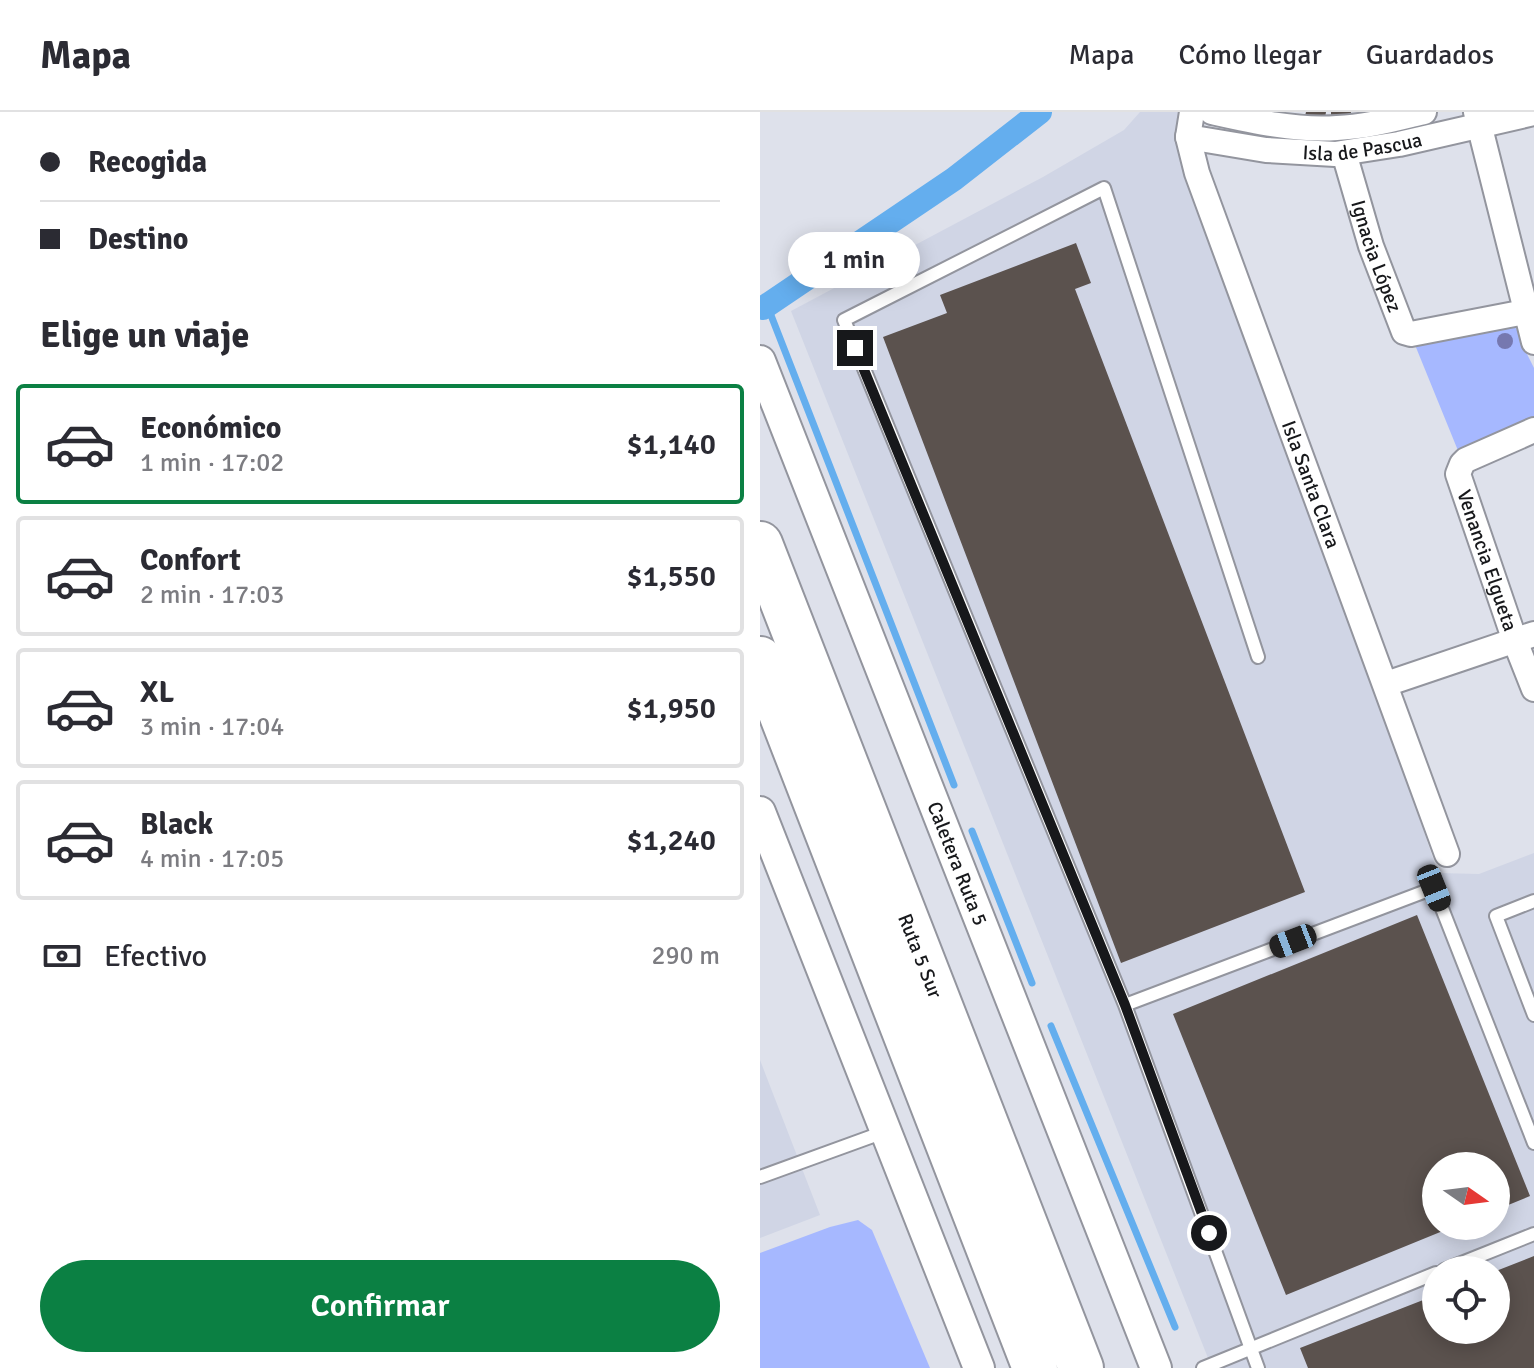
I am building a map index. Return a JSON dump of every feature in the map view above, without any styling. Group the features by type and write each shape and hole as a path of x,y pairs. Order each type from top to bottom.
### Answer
{"highway":[{"name":"Ruta 5 Sur","path":"760,544 1081,1368"},
{"name":"Ruta 5 Sur","path":"760,659 1035,1368"}],"street":[{"name":"Isla Santa Clara","path":"1192,112 1188,137 1197,173 1447,854"},
{"name":"Isla de Pascua","path":"1212,112 1282,118 1337,128 1424,112"},
{"name":"Isla de Pascua","path":"1188,137 1266,150 1344,153 1399,144 1444,122 1534,113"},
{"path":"1478,119 1534,342"},
{"name":"Ignacia López","path":"1344,153 1371,246 1404,332 1411,334 1525,312"},
{"name":"Caletera Ruta 5","path":"760,361 1156,1368"},
{"name":"Venancia Elgueta","path":"1534,430 1466,460 1458,474 1524,638 1534,689"},
{"path":"1386,684 1524,638"},
{"path":"760,812 979,1368"}],"lane":[{"path":"1258,657 1104,188 844,320 1125,1005 1258,1368"},
{"path":"1125,1005 1434,888 1534,1143"},
{"path":"1534,901 1496,916 1534,1015"},
{"path":"760,1177 884,1132"},
{"path":"1479,1256 1534,1234"},
{"path":"1203,1368 1422,1279"}],"shaded area":[{"path":"1140,112 1179,112 1438,873 1479,874 1534,853 1534,1368 1212,1368 791,311 1043,177 1124,130"},
{"path":"1512,324 1520,333 1534,368 1534,424 1461,458 1413,340"},
{"path":"760,1060 820,1215 760,1238"},
{"path":"858,1220 872,1230 930,1368 760,1368 760,1253"}],"building":[{"path":"1306,112 1326,112 1325,118 1305,116"},
{"path":"1331,112 1351,112 1351,115 1331,116"},
{"path":"1076,243 1091,283 1075,289 1305,892 1121,963 883,337 947,313 940,295"},
{"path":"1417,915 1530,1196 1510,1204 1510,1152 1422,1152 1422,1239 1286,1295 1173,1014"},
{"path":"1534,1256 1534,1368 1308,1368 1300,1348 1422,1300 1422,1344 1510,1344 1510,1265"}],"waterway":[{"path":"763,308 954,179 1040,112"},
{"path":"767,305 954,785"},
{"path":"972,831 1032,983"},
{"path":"1051,1026 1175,1327"}],"route":[{"path":"855,348 1125,1005 1209,1233"}]}
